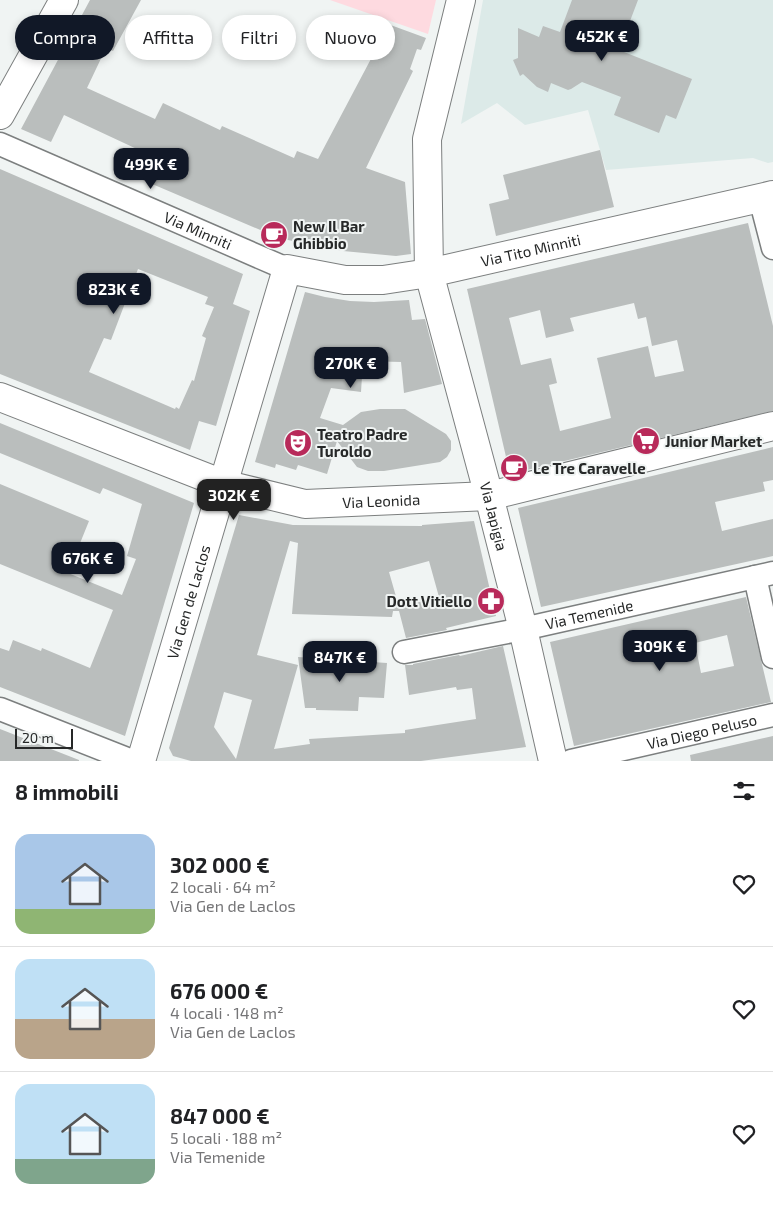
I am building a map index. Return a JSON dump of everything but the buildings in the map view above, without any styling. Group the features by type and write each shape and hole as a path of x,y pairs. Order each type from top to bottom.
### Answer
{"street":[{"path":"0,115 64,0"},
{"name":"Via Japigia","path":"461,0 427,139 429,273 523,629 553,761"},
{"name":"Via Minniti","path":"0,144 287,269"},
{"path":"767,197 773,248"},
{"name":"Via Tito Minniti","path":"287,269 345,280 383,280 429,273 767,197"},
{"name":"Via Gen de Laclos","path":"141,761 287,269"},
{"name":"Via Leonida","path":"0,397 223,484 306,504 489,496 773,426"},
{"path":"764,575 773,657"},
{"name":"Via Temenide","path":"404,652 523,629 764,575"},
{"path":"0,709 132,761"},
{"name":"Via Diego Peluso","path":"571,761 773,715"}],"shaded area":[{"path":"330,0 436,0 428,34 395,23 395,15 373,15"},
{"path":"483,0 773,0 773,162 768,163 753,158 606,170 588,110 525,125 497,103 461,124"}],"place":[{"name":"New Il Bar Ghibbio","path":"274,235"},
{"name":"Junior Market","path":"646,441"},
{"name":"Teatro Padre Turoldo","path":"298,443"},
{"name":"Le Tre Caravelle","path":"514,468"},
{"name":"Dott Vitiello","path":"491,601"}]}
